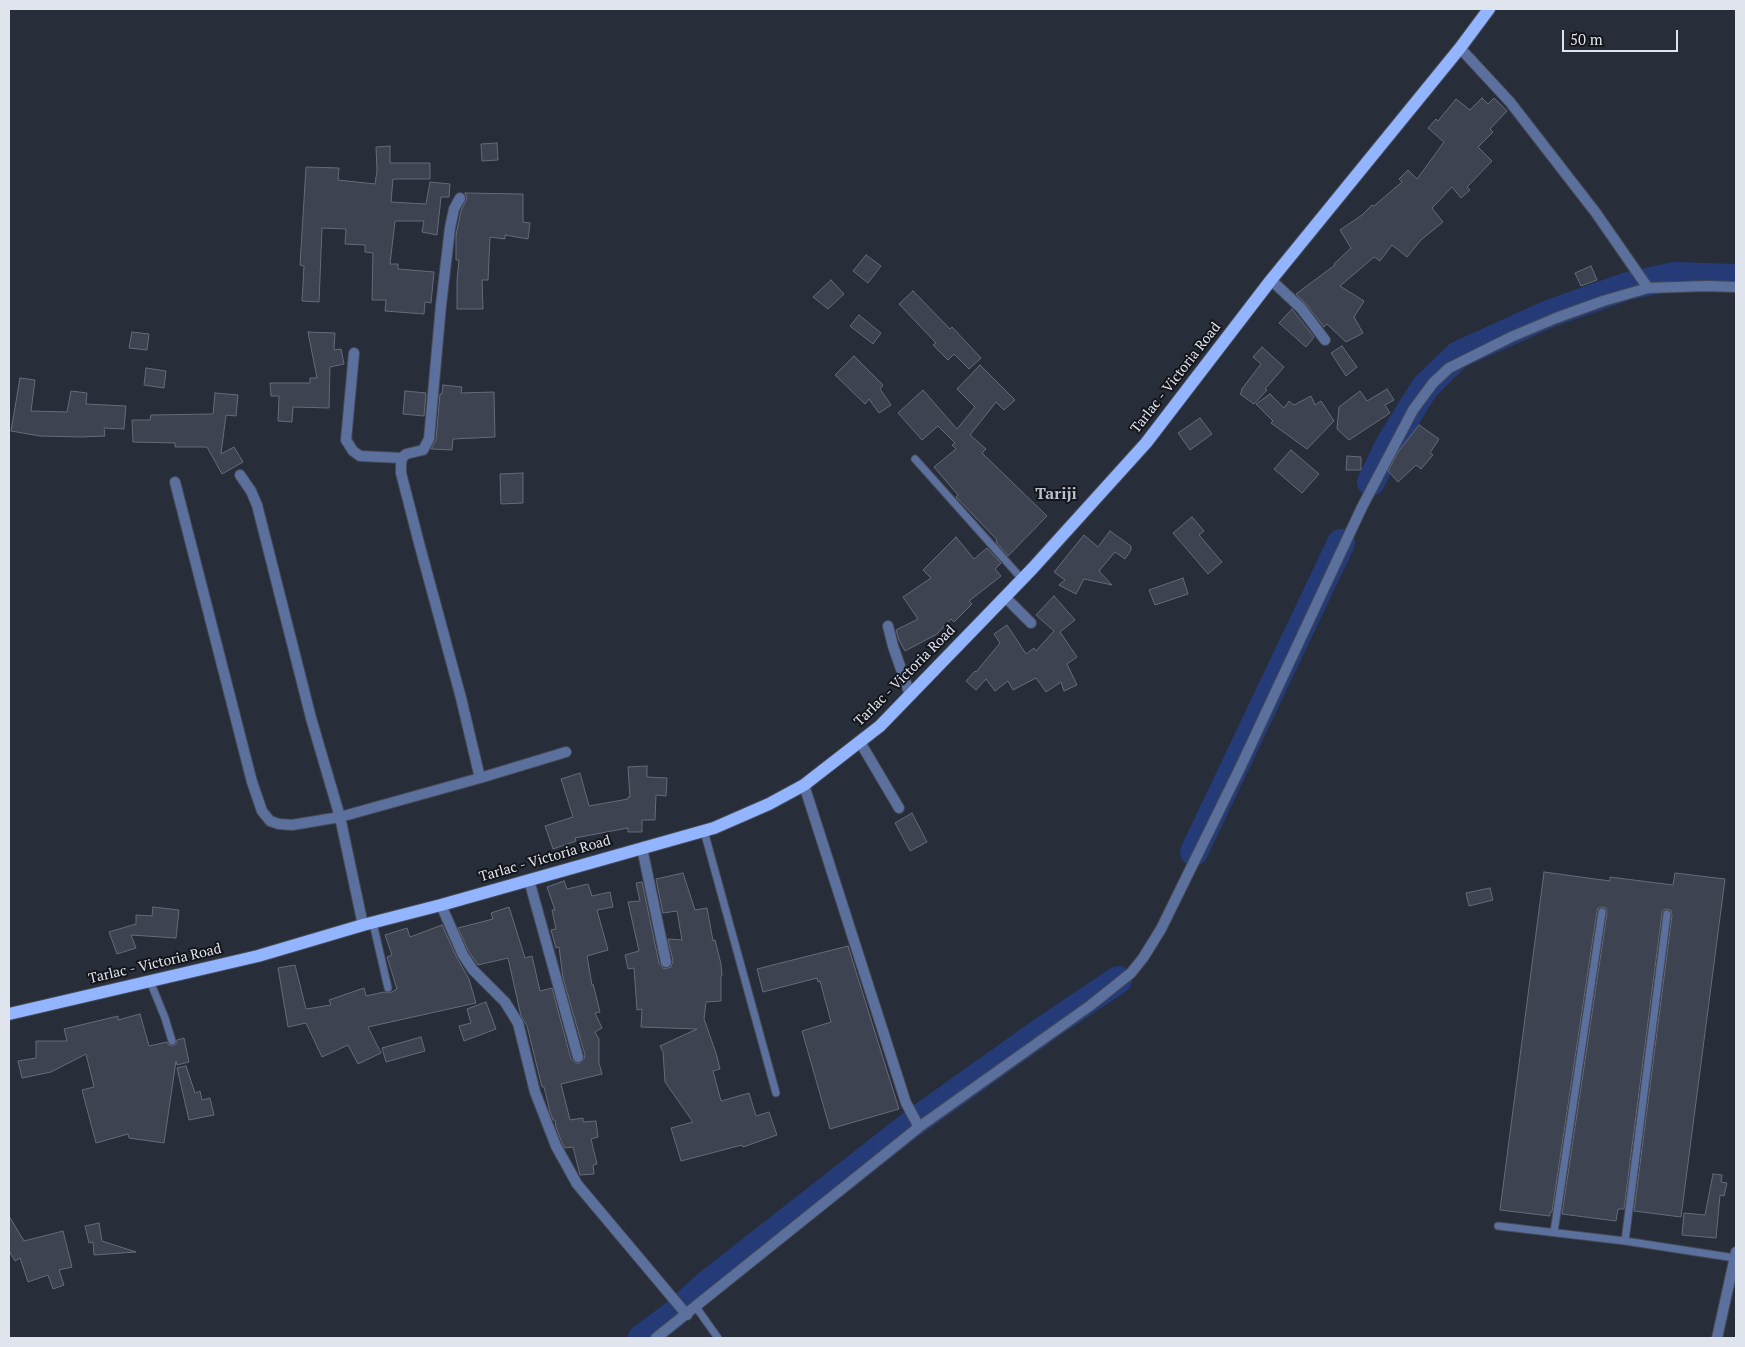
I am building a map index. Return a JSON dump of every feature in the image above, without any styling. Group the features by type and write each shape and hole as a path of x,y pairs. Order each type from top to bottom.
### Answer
{"main road":[{"name":"Tarlac - Victoria Road","path":"9,1014 258,956 704,831 769,804 804,785 880,726 1022,579 1146,443 1271,280 1460,48 1489,9"}],"street":[{"path":"1460,48 1510,102 1596,213 1648,288"},
{"path":"460,198 454,209 449,238 429,439 423,450 406,454 402,458 401,473 418,544 461,698 480,778"},
{"path":"1271,280 1301,308 1324,340"},
{"path":"656,1338 919,1125 1091,1006 1131,973 1161,929 1240,768 1362,507 1413,410 1433,383 1449,368 1511,337 1603,301 1648,288 1736,287"},
{"path":"354,353 346,440 353,451 360,456 402,458"},
{"path":"240,475 251,491 257,505 311,718 340,817 368,924"},
{"path":"175,482 252,782 262,811 270,821 279,824 292,824 340,817 566,752"},
{"path":"1005,597 1031,623"},
{"path":"888,626 910,695"},
{"path":"860,742 899,808"},
{"path":"804,785 906,1103 919,1125"},
{"path":"642,848 666,962"},
{"path":"529,880 578,1057"},
{"path":"441,905 463,954 473,970 505,1002 518,1023 535,1092 556,1146 577,1184 685,1313"},
{"path":"1717,1338 1735,1255"}],"lane":[{"path":"915,459 1022,579"},
{"path":"704,831 776,1093"},
{"path":"1554,1232 1602,912"},
{"path":"1625,1241 1667,914"},
{"path":"368,924 388,988"},
{"path":"150,981 172,1041"},
{"path":"1498,1226 1735,1255"},
{"path":"696,1307 718,1338"}],"building":[{"path":"1482,98 1488,104 1494,98 1507,111 1490,129 1493,132 1478,147 1492,161 1467,187 1470,190 1461,198 1452,187 1432,208 1443,222 1421,240 1407,257 1392,245 1380,261 1374,257 1340,286 1364,301 1354,317 1363,333 1346,342 1327,324 1324,327 1296,294 1335,265 1351,248 1340,230 1362,215 1372,205 1374,206 1402,182 1399,179 1408,170 1417,179 1444,142 1428,128 1436,119 1438,121 1456,99 1470,110"},
{"path":"497,143 498,160 482,161 481,144"},
{"path":"390,146 390,163 430,163 430,179 393,179 391,202 426,204 430,182 450,184 449,197 441,197 437,235 422,232 424,221 395,221 390,264 398,264 398,269 434,272 431,303 425,302 424,314 385,311 386,300 372,300 373,253 365,252 365,245 345,244 346,229 322,228 319,302 302,301 304,266 300,265 306,167 339,168 338,180 375,184 377,171 376,147"},
{"path":"465,193 523,194 523,222 530,223 528,239 505,235 505,239 490,237 488,280 482,280 483,309 457,309 459,260 456,260 456,235 461,211 467,198"},
{"path":"866,255 881,266 868,283 853,271"},
{"path":"1591,266 1597,280 1581,286 1575,273"},
{"path":"831,280 844,294 828,309 813,297"},
{"path":"913,291 950,329 952,327 981,358 969,369 954,354 948,360 933,345 936,343 899,304"},
{"path":"1292,309 1314,337 1306,347 1279,323"},
{"path":"859,315 881,333 873,344 850,326"},
{"path":"132,332 149,334 147,350 129,348"},
{"path":"308,332 335,333 334,350 341,349 344,364 330,367 329,408 293,407 292,422 278,421 279,396 271,396 270,383 310,383 310,378 317,378"},
{"path":"1342,346 1357,367 1346,376 1331,353"},
{"path":"1262,347 1284,367 1254,404 1240,394 1261,364 1253,357"},
{"path":"854,356 883,385 880,389 891,405 879,413 869,399 865,404 835,375"},
{"path":"980,365 1015,400 1004,410 996,402 970,435 986,449 982,453 1047,516 1008,556 996,542 997,540 956,497 958,495 934,467 956,449 952,445 955,443 938,426 922,440 898,413 923,390 957,429 975,407 957,389"},
{"path":"146,368 166,371 164,388 144,385"},
{"path":"20,378 35,380 31,411 67,412 71,391 87,393 86,404 126,406 124,429 104,428 105,436 81,437 40,436 11,431"},
{"path":"443,385 462,387 461,393 494,392 495,437 453,439 452,450 431,449 436,440 440,394 442,394"},
{"path":"1387,389 1394,400 1385,405 1390,413 1349,440 1337,429 1339,407 1360,391 1367,401"},
{"path":"405,391 426,393 424,416 403,414"},
{"path":"215,393 238,395 236,416 226,415 221,454 234,447 243,462 222,474 207,447 175,447 175,443 133,442 132,420 150,420 151,415 213,414"},
{"path":"1270,394 1284,408 1289,401 1294,405 1311,396 1315,405 1321,401 1334,421 1307,449 1271,423 1273,421 1256,404"},
{"path":"1200,418 1212,434 1190,450 1178,433"},
{"path":"1419,425 1439,439 1430,453 1433,455 1421,469 1416,465 1398,482 1388,471 1398,452"},
{"path":"1291,450 1319,474 1302,493 1274,469"},
{"path":"1347,456 1361,457 1361,470 1346,470"},
{"path":"523,473 523,503 501,504 500,474"},
{"path":"1192,517 1204,531 1199,535 1222,562 1208,574 1173,533"},
{"path":"1110,531 1131,546 1131,550 1125,559 1115,552 1099,571 1112,585 1084,579 1076,594 1059,585 1065,580 1054,572 1084,535 1098,547"},
{"path":"956,537 974,559 987,548 1001,563 995,569 1001,576 969,601 972,604 954,622 951,619 937,634 905,651 896,630 918,619 903,597 931,578 923,570"},
{"path":"1183,578 1188,594 1155,605 1149,590"},
{"path":"1054,596 1075,620 1060,632 1077,657 1067,664 1077,685 1064,691 1061,682 1046,692 1036,678 1013,690 1008,681 995,691 986,679 976,690 966,681 1000,643 994,634 1007,625 1026,654 1034,648 1036,651 1054,631 1036,615"},
{"path":"647,766 647,777 667,778 666,796 656,795 655,820 642,820 642,832 628,832 628,828 575,838 576,841 553,849 545,826 573,817 561,779 580,773 589,806 628,799 630,797 628,767"},
{"path":"912,813 927,842 910,851 895,823"},
{"path":"1544,872 1610,881 1610,877 1673,885 1675,873 1725,879 1681,1217 1634,1211 1672,915 1671,910 1667,909 1663,910 1662,913 1624,1209 1618,1209 1616,1221 1562,1214 1607,913 1606,908 1602,907 1598,908 1597,911 1552,1212 1550,1212 1550,1216 1500,1210"},
{"path":"683,873 695,910 707,908 713,941 715,940 721,964 721,1001 706,1002 704,1019 720,1069 713,1071 721,1101 749,1093 756,1116 769,1112 777,1135 743,1147 742,1145 681,1161 671,1128 693,1122 665,1082 663,1052 660,1046 697,1029 641,1027 642,1009 637,1010 634,968 628,969 625,955 639,951 628,902 640,901 636,883 642,882 659,963 664,969 671,967 673,961 668,939 682,940 677,911 663,913 656,879"},
{"path":"564,881 567,889 588,884 592,896 610,892 613,907 597,910 608,950 587,956 592,985 600,1012 595,1013 602,1028 595,1032 599,1039 599,1063 602,1074 561,1084 570,1120 583,1118 583,1122 596,1121 598,1137 591,1139 597,1164 593,1165 594,1174 580,1175 573,1147 565,1148 562,1143 555,1120 553,1120 550,1112 544,1087 542,1087 527,1026 521,1016 508,958 478,965 469,952 458,928 493,919 491,913 509,907 525,958 532,956 540,991 552,988 571,1059 576,1063 580,1063 585,1055 563,978 559,947 556,948 551,930 556,929 552,910 555,910 547,887"},
{"path":"1490,888 1493,900 1469,906 1466,893"},
{"path":"153,907 179,910 176,938 131,935 136,948 117,954 109,932 136,924 136,915 152,916"},
{"path":"442,925 469,979 476,1003 368,1027 381,1053 358,1064 348,1045 322,1057 306,1023 288,1027 278,968 295,965 306,1009 331,1005 329,1000 364,988 366,996 384,992 390,993 397,989 387,957 392,955 385,935 407,928 410,937"},
{"path":"848,946 899,1109 830,1129 802,1031 831,1022 820,981 818,982 817,978 763,992 757,969"},
{"path":"486,1002 496,1029 464,1041 459,1026 471,1023 467,1009"},
{"path":"140,1014 149,1046 167,1042 173,1046 177,1040 184,1038 189,1062 177,1065 176,1061 164,1143 129,1138 128,1134 96,1143 82,1090 94,1087 86,1054 51,1072 22,1078 18,1061 36,1058 36,1041 67,1041 64,1029 118,1016 118,1020"},
{"path":"421,1037 425,1051 386,1062 382,1048"},
{"path":"186,1066 195,1093 200,1091 202,1100 210,1098 214,1115 189,1120 177,1068"},
{"path":"1713,1174 1722,1175 1721,1182 1727,1183 1724,1196 1720,1195 1716,1238 1682,1235 1684,1213 1705,1215"},
{"path":"9,1216 24,1241 63,1231 72,1267 59,1270 64,1285 53,1289 48,1275 28,1282 20,1258 15,1261 9,1251"},
{"path":"99,1223 102,1241 136,1252 94,1255 93,1242 89,1243 85,1226"}],"waterway":[{"path":"1371,482 1389,445 1425,387 1458,355 1551,313 1628,286 1675,276 1736,278"},
{"path":"1194,852 1341,543"},
{"path":"642,1338 672,1316 705,1286 913,1123 1048,1027 1118,980"}],"district":[{"name":"Tariji","path":"1056,494"}]}
